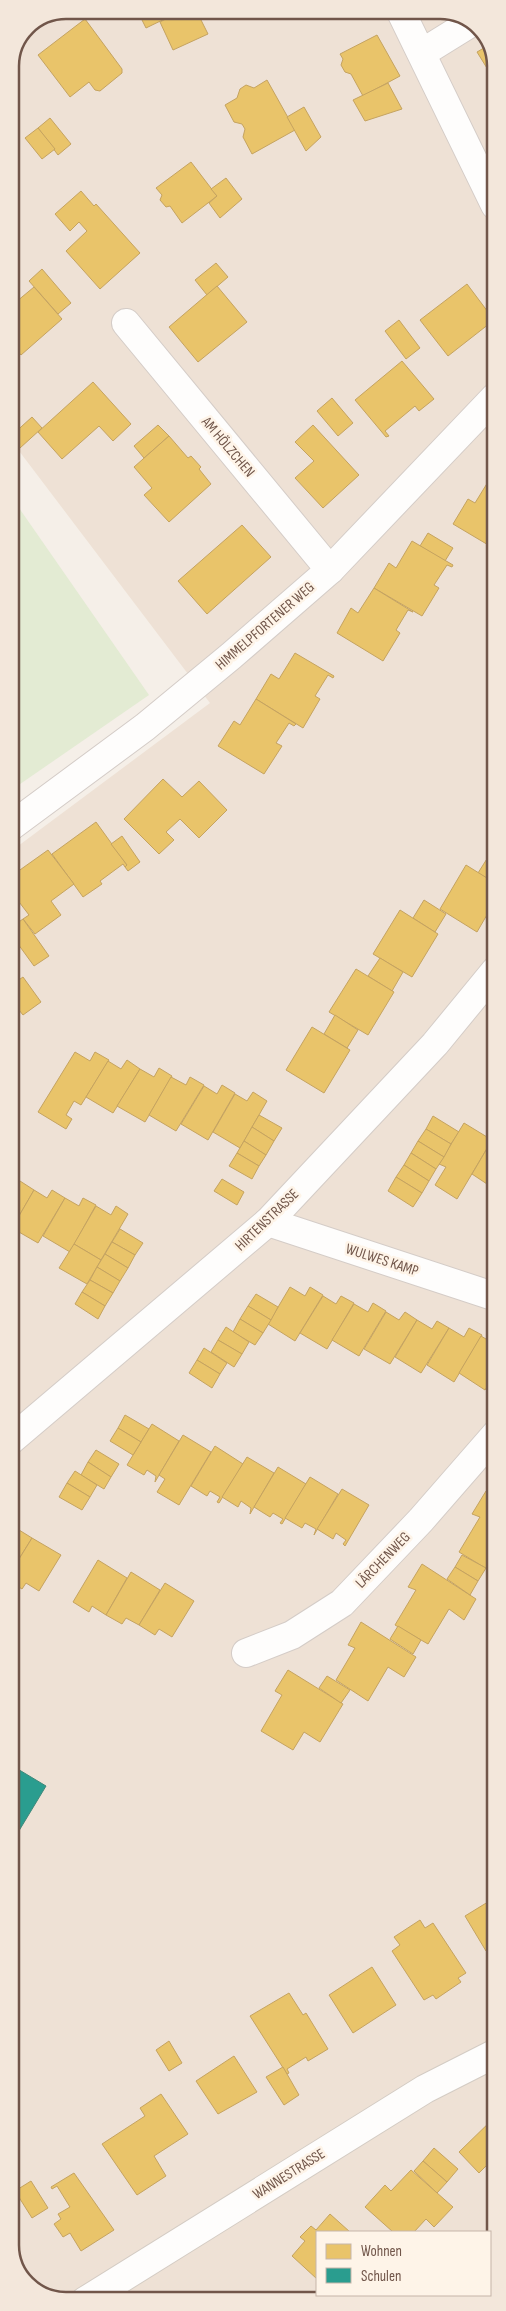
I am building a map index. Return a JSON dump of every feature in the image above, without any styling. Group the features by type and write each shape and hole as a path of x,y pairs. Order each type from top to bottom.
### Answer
{"street":[{"path":"404,19 487,188"},
{"path":"422,54 466,26"},
{"name":"AM HÖLZCHEN","path":"126,323 330,570"},
{"name":"HIMMELPFORTENER WEG","path":"19,820 145,727 231,656 330,570 487,405"},
{"name":"HIRTENSTRASSE","path":"19,1433 268,1222 435,1044 487,982"},
{"name":"WULWES KAMP","path":"268,1222 487,1294"},
{"name":"LÄRCHENWEG","path":"246,1653 292,1635 342,1603 421,1520 487,1444"},
{"name":"WANNESTRASSE","path":"98,2292 425,2089 487,2058"}],"shaded area":[{"path":"66,19 443,19 458,22 478,37 485,51 487,66 487,2231 316,2231 316,2292 63,2292 48,2289 30,2276 22,2263 19,2245 19,845 210,703 19,451 19,66 22,48 32,32 48,22"}],"green space":[{"path":"19,508 149,695 19,785"}],"building: Wohnen":[{"path":"85,19 122,69 122,73 100,91 95,90 89,82 70,97 38,55"},
{"path":"142,19 164,19 146,28"},
{"path":"166,19 200,19 208,34 173,50 160,22"},
{"path":"377,35 400,76 363,96 351,74 345,72 341,65 343,59 340,54"},
{"path":"484,48 487,68 477,52"},
{"path":"267,80 295,130 252,154 243,137 245,129 242,124 234,122 225,105 237,98 240,89 246,85 254,88"},
{"path":"388,83 402,109 365,121 353,100"},
{"path":"304,107 321,137 306,151 287,117"},
{"path":"50,118 71,144 58,155 38,128"},
{"path":"38,128 55,149 42,159 25,138"},
{"path":"191,162 217,196 182,223 170,206 166,207 160,200 162,195 156,188"},
{"path":"226,178 242,199 220,218 209,203 217,196 211,189"},
{"path":"81,191 94,206 96,204 140,253 100,289 66,251 87,231 79,222 70,231 55,214"},
{"path":"216,263 228,277 207,295 195,280"},
{"path":"42,269 71,303 58,314 29,281"},
{"path":"467,284 487,311 487,325 448,356 420,320"},
{"path":"217,286 247,322 198,362 169,327"},
{"path":"34,287 62,319 21,355 19,353 19,300"},
{"path":"399,320 420,348 406,359 385,331"},
{"path":"402,361 434,399 419,411 415,406 385,431 389,436 386,437 355,400"},
{"path":"93,382 131,424 113,441 99,426 62,459 38,432"},
{"path":"332,398 353,423 338,436 317,411"},
{"path":"32,417 42,428 20,448 19,429"},
{"path":"158,425 169,436 144,458 134,446"},
{"path":"313,425 359,475 323,508 295,478 314,461 295,442"},
{"path":"169,436 188,458 191,456 201,467 199,469 211,484 169,522 144,495 152,488 134,467"},
{"path":"487,484 487,544 453,524 468,499 475,503"},
{"path":"242,525 271,557 207,614 178,581"},
{"path":"428,533 453,548 445,561 420,546"},
{"path":"412,541 453,565 452,567 447,565 434,585 439,588 422,616 374,588 389,563 396,568"},
{"path":"374,588 413,612 408,610 396,630 400,633 383,661 337,633 351,608 358,613"},
{"path":"295,653 334,676 333,678 328,675 315,696 320,699 303,728 256,699 271,674 279,679"},
{"path":"256,699 296,724 294,726 289,723 276,743 282,746 264,774 218,746 234,721 240,725"},
{"path":"163,779 182,797 199,781 227,810 199,838 180,819 166,832 174,840 159,854 124,819"},
{"path":"96,822 127,865 125,867 123,864 100,881 102,884 83,897 52,854"},
{"path":"122,836 140,862 128,871 125,867 127,865 111,844"},
{"path":"48,850 74,884 51,901 61,915 35,934 23,919 29,915 19,902 19,871"},
{"path":"487,859 487,878 478,873"},
{"path":"466,865 487,878 487,915 477,932 440,909"},
{"path":"424,900 446,914 435,932 413,918"},
{"path":"400,910 438,934 412,977 373,954"},
{"path":"23,919 49,956 34,966 19,945 19,922"},
{"path":"380,958 403,972 392,991 368,976"},
{"path":"356,969 394,992 368,1035 329,1012"},
{"path":"23,977 41,1002 23,1015 19,1010 19,980"},
{"path":"335,1015 358,1030 347,1048 324,1034"},
{"path":"312,1027 350,1050 324,1093 286,1070"},
{"path":"75,1052 90,1061 95,1052 109,1060 81,1105 74,1101 66,1115 72,1119 66,1129 38,1112"},
{"path":"127,1060 140,1069 113,1113 86,1097 108,1061 121,1069"},
{"path":"159,1068 172,1076 145,1122 117,1106 140,1069 154,1077"},
{"path":"171,1077 186,1085 190,1077 204,1085 176,1131 149,1115"},
{"path":"222,1085 235,1093 208,1140 181,1124 204,1086 217,1094"},
{"path":"253,1092 267,1101 240,1148 213,1132 235,1094 247,1101"},
{"path":"259,1115 282,1128 274,1141 252,1127"},
{"path":"433,1116 459,1132 451,1144 426,1129"},
{"path":"464,1123 487,1137 487,1148 457,1199 435,1185 446,1167 439,1164"},
{"path":"252,1127 274,1141 266,1155 244,1141"},
{"path":"426,1129 451,1144 444,1157 418,1141"},
{"path":"244,1141 266,1155 259,1166 237,1153"},
{"path":"418,1141 444,1157 436,1169 411,1153"},
{"path":"487,1149 487,1184 472,1174"},
{"path":"237,1153 259,1166 252,1179 229,1166"},
{"path":"411,1153 436,1169 429,1181 404,1165"},
{"path":"404,1165 429,1181 422,1193 396,1177"},
{"path":"396,1177 422,1193 413,1207 388,1191"},
{"path":"222,1179 244,1192 237,1205 214,1191"},
{"path":"20,1181 34,1190 19,1216"},
{"path":"34,1190 47,1198 52,1190 65,1198 38,1243 19,1232 19,1216"},
{"path":"65,1198 79,1206 83,1198 96,1205 70,1252 43,1236"},
{"path":"96,1206 111,1215 116,1206 128,1214 101,1260 74,1244"},
{"path":"120,1229 143,1243 135,1255 112,1242"},
{"path":"112,1242 135,1255 128,1268 105,1254"},
{"path":"74,1244 101,1260 87,1284 59,1268"},
{"path":"105,1254 128,1268 120,1281 97,1267"},
{"path":"97,1267 120,1281 113,1293 90,1280"},
{"path":"90,1280 113,1293 105,1306 82,1292"},
{"path":"290,1287 305,1296 310,1287 323,1295 295,1341 268,1324"},
{"path":"82,1292 105,1306 98,1319 75,1304"},
{"path":"256,1294 278,1307 271,1320 248,1306"},
{"path":"323,1296 336,1304 341,1296 354,1303 327,1349 300,1333"},
{"path":"373,1303 386,1311 359,1356 332,1340 354,1304 368,1312"},
{"path":"248,1306 271,1320 263,1333 240,1319"},
{"path":"386,1312 399,1320 405,1312 417,1320 390,1364 364,1349"},
{"path":"240,1319 263,1333 255,1345 233,1332"},
{"path":"417,1320 432,1329 437,1321 449,1328 421,1373 395,1357"},
{"path":"226,1327 249,1342 242,1354 218,1340"},
{"path":"449,1328 464,1337 469,1328 482,1335 454,1382 427,1365"},
{"path":"481,1336 487,1340 487,1387 485,1390 459,1373"},
{"path":"218,1340 242,1354 234,1367 211,1352"},
{"path":"204,1348 227,1363 220,1374 197,1360"},
{"path":"197,1360 220,1374 212,1388 189,1373"},
{"path":"125,1415 149,1429 141,1442 118,1428"},
{"path":"152,1424 179,1441 155,1482 156,1476 147,1470 144,1475 127,1465"},
{"path":"118,1428 141,1442 133,1455 110,1441"},
{"path":"183,1435 211,1452 179,1505 157,1492 165,1479 159,1475"},
{"path":"215,1446 243,1464 219,1503 217,1502 220,1497 210,1491 207,1496 191,1486"},
{"path":"96,1450 119,1464 111,1477 88,1462"},
{"path":"247,1457 274,1473 250,1514 251,1508 241,1501 238,1507 222,1497"},
{"path":"88,1462 111,1477 104,1489 81,1475"},
{"path":"278,1467 306,1484 282,1524 280,1523 283,1519 273,1513 270,1517 254,1507"},
{"path":"75,1471 97,1485 90,1497 67,1483"},
{"path":"310,1477 338,1494 314,1535 316,1529 305,1523 302,1528 285,1518"},
{"path":"67,1483 90,1497 82,1510 59,1497"},
{"path":"342,1489 369,1505 345,1546 343,1544 346,1540 336,1533 333,1539 317,1529"},
{"path":"486,1491 487,1569 459,1552 480,1517 472,1514"},
{"path":"19,1530 32,1538 19,1559"},
{"path":"32,1538 61,1555 39,1591 26,1583 22,1589 19,1587 19,1559"},
{"path":"462,1555 486,1568 478,1581 455,1567"},
{"path":"98,1560 127,1578 106,1615 92,1606 89,1612 73,1602"},
{"path":"422,1564 476,1599 464,1620 449,1609 428,1644 395,1625 416,1590 408,1587"},
{"path":"455,1567 478,1581 470,1595 447,1579"},
{"path":"131,1572 160,1590 139,1625 126,1618 122,1624 106,1615"},
{"path":"165,1583 194,1601 172,1637 159,1629 155,1635 139,1625"},
{"path":"361,1622 416,1657 404,1677 388,1667 368,1701 336,1680 355,1648 348,1645"},
{"path":"398,1626 421,1640 413,1654 390,1639"},
{"path":"288,1670 343,1704 320,1742 304,1732 293,1750 261,1731 282,1695 275,1691"},
{"path":"327,1676 350,1690 341,1703 319,1688"},
{"path":"487,1903 487,1950 486,1951 465,1916"},
{"path":"420,1920 425,1928 433,1923 466,1973 458,1978 461,1982 436,1999 433,1995 424,2000 392,1951 400,1945 394,1937"},
{"path":"372,1967 396,2005 353,2033 329,1995"},
{"path":"289,1993 303,2015 306,2013 328,2049 308,2061 306,2057 287,2069 289,2073 287,2074 250,2016"},
{"path":"169,2041 182,2063 169,2071 156,2050"},
{"path":"234,2056 257,2092 218,2114 196,2081"},
{"path":"283,2067 299,2095 284,2105 266,2077"},
{"path":"161,2094 188,2134 154,2156 166,2176 137,2195 102,2144 145,2116 140,2108"},
{"path":"487,2125 487,2165 479,2173 459,2152"},
{"path":"434,2148 458,2169 447,2182 423,2161"},
{"path":"423,2161 447,2182 437,2193 414,2171"},
{"path":"411,2170 453,2207 434,2227 426,2219 415,2231 392,2231 365,2207 385,2185 391,2191"},
{"path":"74,2173 114,2230 81,2251 70,2233 63,2237 54,2224 61,2219 58,2214 70,2207 57,2186 52,2189 51,2187"},
{"path":"31,2181 48,2208 32,2218 19,2197 19,2188"},
{"path":"330,2214 349,2231 316,2231 316,2278 292,2256 305,2241 300,2237 311,2226 316,2230"}],"building: Schulen":[{"path":"19,1770 46,1786 19,1831"}]}
